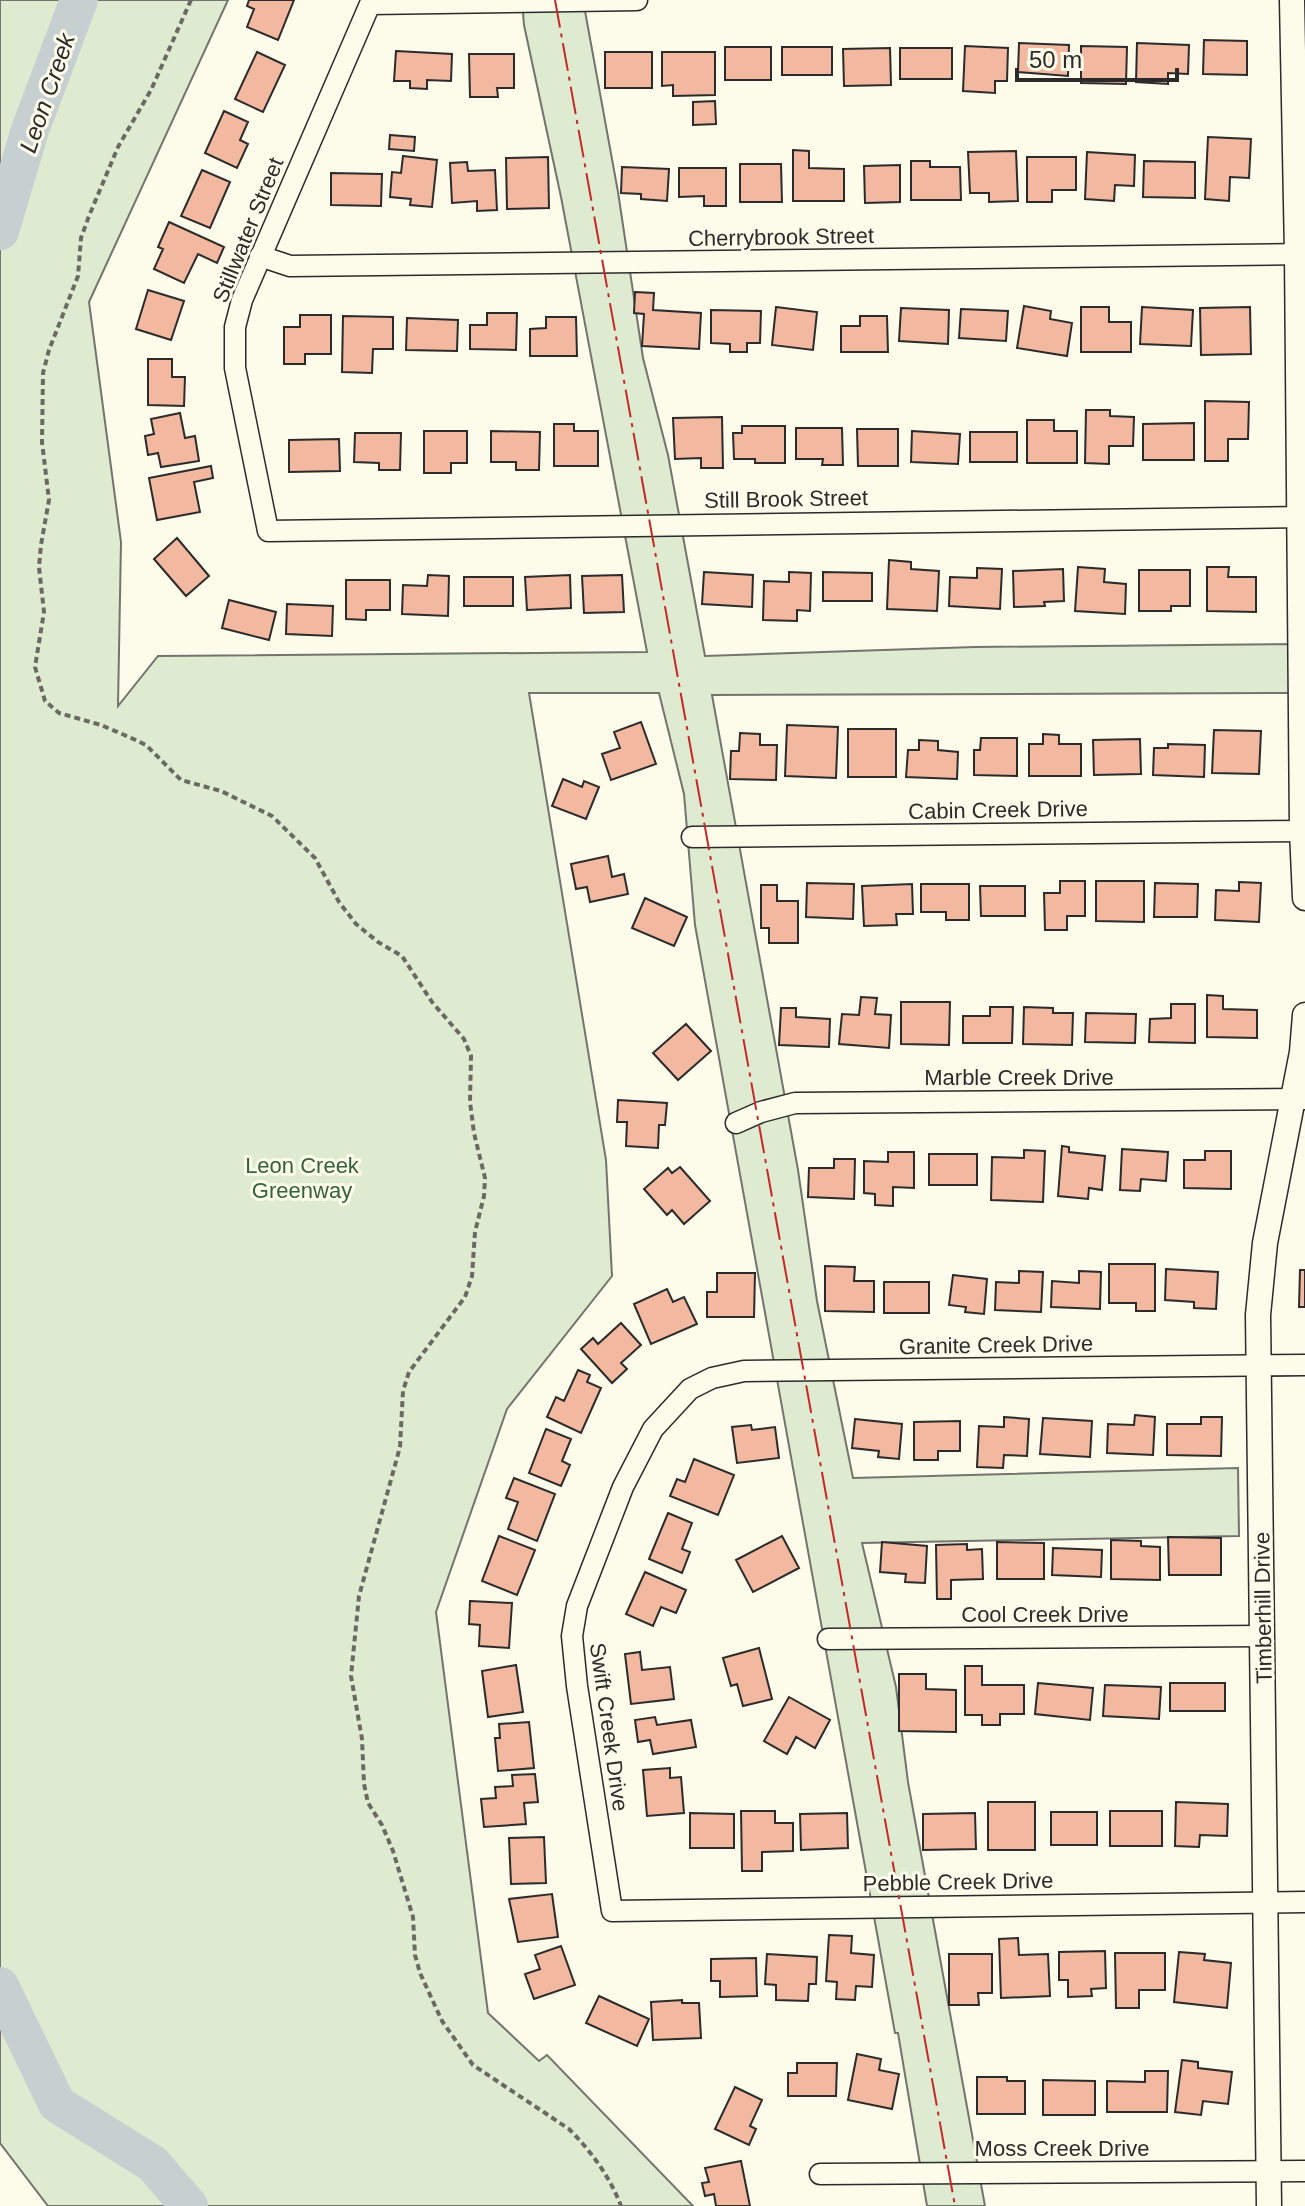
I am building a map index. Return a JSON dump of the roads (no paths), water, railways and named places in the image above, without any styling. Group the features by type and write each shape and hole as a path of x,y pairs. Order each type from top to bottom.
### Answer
{"street":[{"name":"Stillwater Street","path":"268,531 233,354 235,327 260,256 370,4 637,0"},
{"path":"1292,0 1301,254 1305,898"},
{"name":"Cherrybrook Street","path":"260,256 290,266 304,266 1301,254"},
{"name":"Still Brook Street","path":"268,531 1302,517"},
{"name":"Cabin Creek Drive","path":"692,837 1303,831"},
{"name":"Timberhill Drive","path":"1269,2206 1258,1315 1265,1243 1299,1099 1305,1015"},
{"name":"Marble Creek Drive","path":"736,1123 795,1103 1299,1099"},
{"name":"Granite Creek Drive","path":"690,1389 712,1378 744,1371 1305,1365"},
{"name":"Swift Creek Drive","path":"612,1911 572,1636 586,1579 623,1487 653,1429 690,1389"},
{"name":"Cool Creek Drive","path":"828,1639 1263,1636"},
{"name":"Pebble Creek Drive","path":"612,1911 1305,1902"},
{"name":"Moss Creek Drive","path":"820,2174 1305,2171"}],"waterway":[{"name":"Leon Creek","path":"0,231 30,130 79,0"},
{"name":"Leon Creek","path":"0,1986 57,2104 153,2164 189,2206"}],"park label":[{"name":"Leon Creek Greenway","path":"302,1178"}]}
